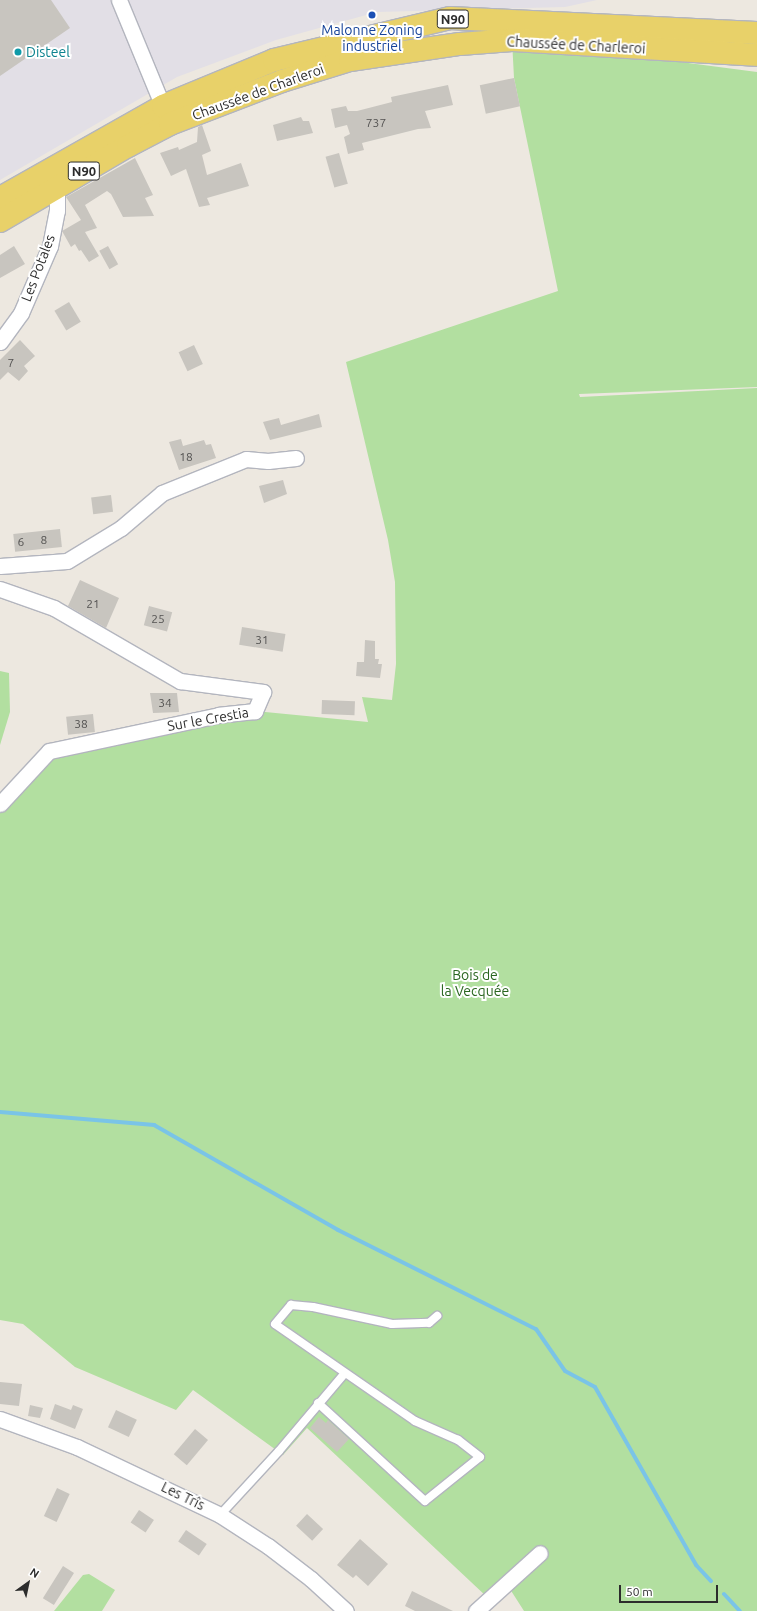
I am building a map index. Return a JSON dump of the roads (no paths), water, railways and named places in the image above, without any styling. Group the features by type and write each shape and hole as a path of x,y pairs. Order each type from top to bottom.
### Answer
{"main road":[{"name":"Chaussée de Charleroi","path":"0,198 274,60 450,18 757,33"},
{"name":"Chaussée de Charleroi","path":"0,221 57,187 166,115 350,60 460,44 531,41 757,55"}],"street":[{"path":"119,0 166,115"},
{"name":"Les Potales","path":"0,342 21,313 50,246 57,211 57,187"},
{"path":"0,566 67,561 121,528 162,493 246,459 268,462 296,458"},
{"name":"Sur le Crestia","path":"0,589 54,608 180,681 262,692 255,711 219,715 49,751 0,804"},
{"name":"Les Trîs","path":"1,1423 77,1447 220,1515 268,1546 311,1579 346,1611"},
{"path":"476,1611 540,1552"}],"lane":[{"path":"318,1403 425,1501 480,1457 458,1440 415,1421 275,1324 291,1305 313,1307 392,1324 429,1323 437,1316"},
{"path":"220,1515 279,1451 344,1373"}],"waterway":[{"path":"0,1112 154,1125 338,1230 536,1329 565,1371 595,1387 696,1565 711,1581"},
{"path":"724,1594 740,1611"}],"place":[{"name":"Malonne Zoning industriel","path":"372,15"},
{"name":"Disteel","path":"18,52"}],"park label":[{"name":"Bois de la Vecquée","path":"475,984"}]}
